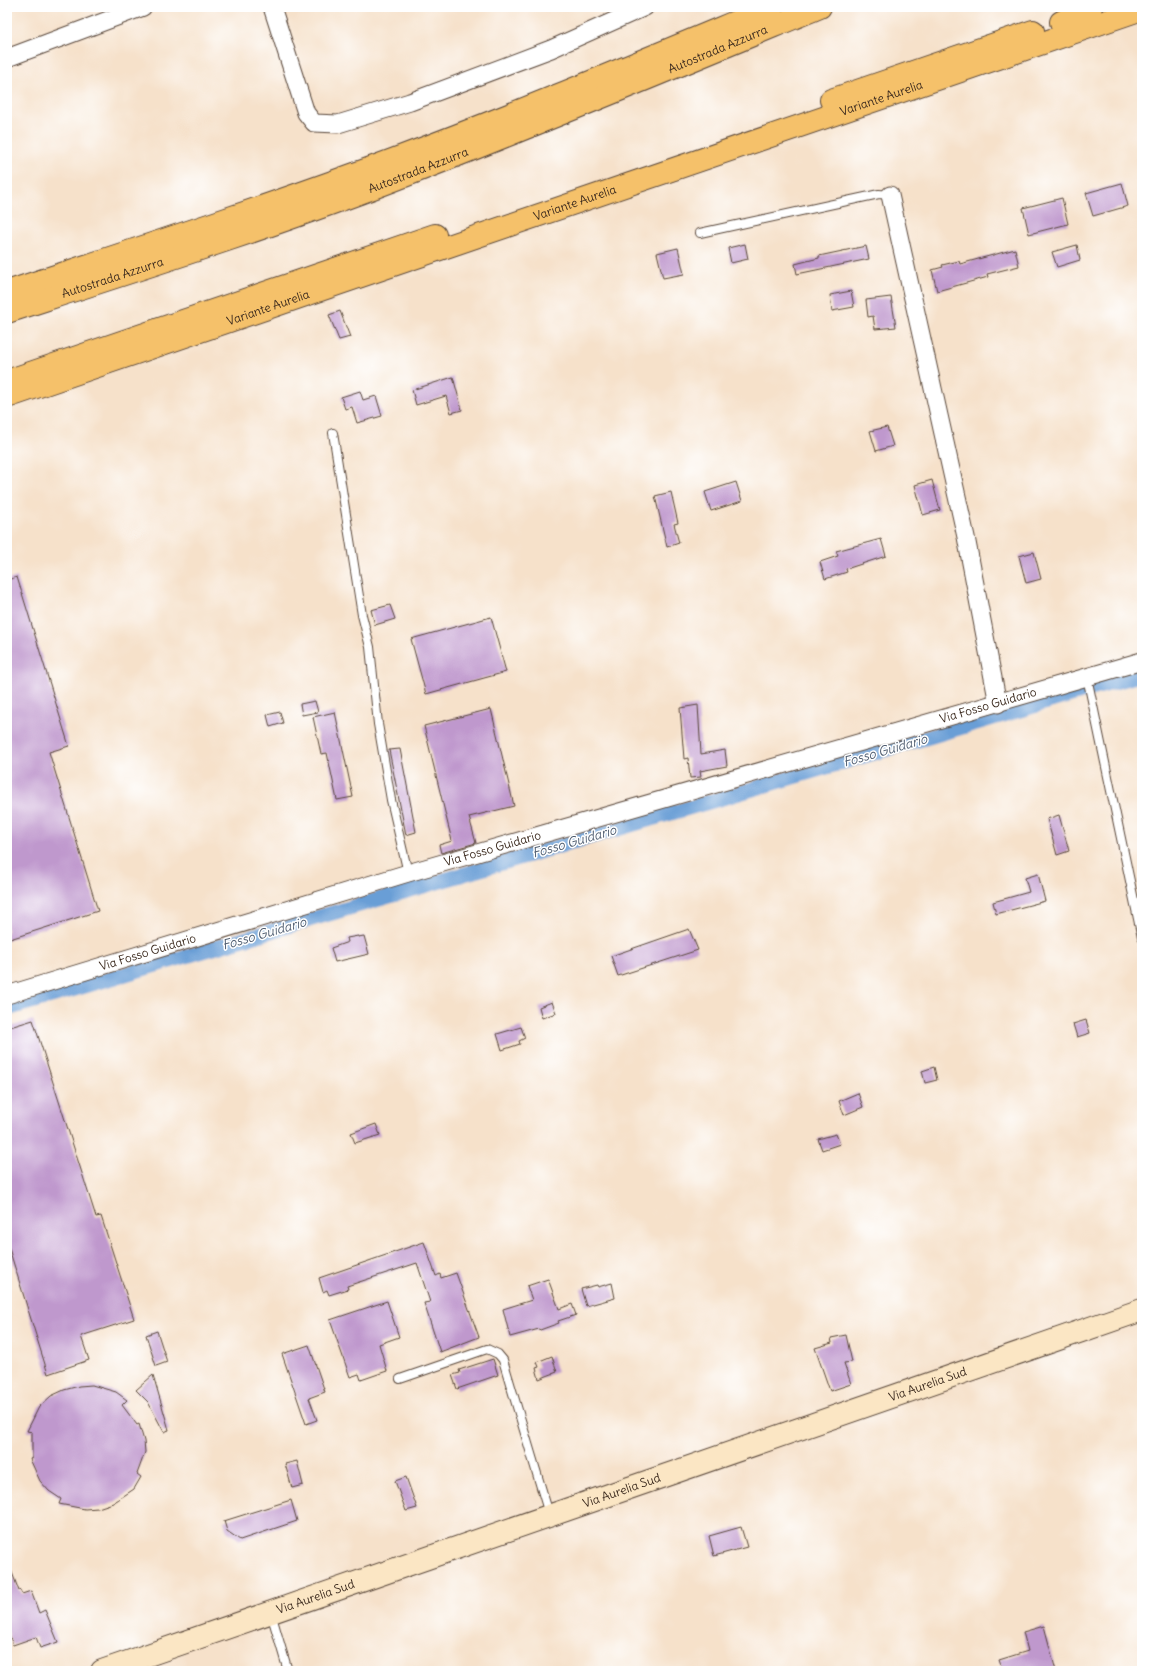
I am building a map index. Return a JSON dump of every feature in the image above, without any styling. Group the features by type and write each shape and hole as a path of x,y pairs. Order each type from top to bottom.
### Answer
{"highway":[{"name":"Autostrada Azzurra","path":"7,292 184,234 396,159 594,81 771,7"},
{"name":"Autostrada Azzurra","path":"7,312 279,222 411,174 589,103 820,7"},
{"path":"1060,22 1091,7"},
{"name":"Variante Aurelia","path":"7,381 1102,7"},
{"name":"Variante Aurelia","path":"7,397 1137,12"}],"main road":[{"name":"Via Aurelia Sud","path":"102,1671 550,1514 1142,1310"}],"street":[{"path":"7,58 143,7"},
{"path":"272,7 306,113 314,123 338,124 410,102 544,52 645,7"},
{"path":"890,195 965,529 998,704"},
{"name":"Via Fosso Guidario","path":"7,996 408,873 998,704 1087,680 1142,661"}],"lane":[{"path":"700,233 879,194 890,195"},
{"path":"333,433 362,615 370,646 380,732 391,800 408,873"},
{"path":"1087,680 1142,938"},
{"path":"400,1379 487,1349 498,1354 503,1360 550,1514"},
{"path":"271,1612 288,1671"}],"building":[{"path":"1122,183 1128,206 1093,216 1086,193"},
{"path":"1062,198 1068,224 1029,234 1023,208"},
{"path":"745,244 748,259 731,263 728,248"},
{"path":"1077,245 1080,260 1057,267 1052,252"},
{"path":"866,246 869,259 797,274 795,264 819,258 819,256"},
{"path":"678,248 684,274 663,278 657,253"},
{"path":"1015,249 1019,266 987,274 988,277 937,291 932,270 943,267 942,265 959,261 960,264"},
{"path":"851,291 854,307 832,311 830,295"},
{"path":"891,297 896,327 875,329 873,316 868,317 866,300"},
{"path":"340,311 350,337 339,340 329,315"},
{"path":"453,377 462,410 451,413 446,396 416,405 412,390"},
{"path":"360,391 363,400 376,396 382,416 357,423 352,407 345,409 341,397"},
{"path":"887,427 893,446 876,451 870,431"},
{"path":"932,480 940,510 923,515 915,485"},
{"path":"736,482 742,501 711,511 705,492"},
{"path":"671,492 678,523 674,524 679,543 667,547 655,496"},
{"path":"881,539 886,556 846,569 847,572 825,579 820,562 838,556 836,551"},
{"path":"1034,552 1041,579 1026,583 1019,556"},
{"path":"17,577 69,746 49,752 98,911 7,940 7,580"},
{"path":"390,605 395,619 375,625 371,610"},
{"path":"491,617 506,672 426,694 411,639"},
{"path":"315,701 318,712 302,715 300,704"},
{"path":"698,705 701,754 725,750 727,766 700,771 701,777 690,778 688,758 684,759 680,708"},
{"path":"491,709 514,806 469,817 476,843 441,853 439,845 452,841 424,726"},
{"path":"280,712 283,723 270,727 267,715"},
{"path":"335,712 353,797 337,800 327,753 321,754 313,717"},
{"path":"400,749 416,832 406,835 389,750"},
{"path":"1059,815 1069,851 1057,855 1047,819"},
{"path":"1038,874 1045,901 996,914 993,902 1029,892 1025,878"},
{"path":"689,929 698,950 618,976 611,956"},
{"path":"364,936 369,954 335,962 331,948 348,942 347,938"},
{"path":"552,1002 556,1013 542,1018 539,1007"},
{"path":"33,1020 96,1217 101,1216 134,1319 81,1336 89,1360 48,1374 7,1242 7,1028"},
{"path":"1086,1020 1090,1033 1077,1037 1073,1024"},
{"path":"521,1027 525,1038 519,1041 520,1044 502,1050 497,1034"},
{"path":"934,1067 937,1080 925,1083 922,1071"},
{"path":"858,1093 863,1107 844,1115 839,1101"},
{"path":"376,1124 380,1135 355,1143 351,1133"},
{"path":"836,1134 840,1144 822,1150 818,1139"},
{"path":"424,1242 436,1276 440,1274 441,1278 456,1273 479,1337 440,1352 424,1303 430,1302 417,1263 347,1286 348,1289 329,1295 327,1290 323,1292 319,1278"},
{"path":"548,1279 559,1309 572,1304 576,1315 558,1321 559,1323 540,1330 539,1329 510,1337 503,1309 532,1300 527,1286"},
{"path":"612,1283 615,1298 586,1306 581,1289 597,1285 598,1287"},
{"path":"387,1301 399,1337 379,1344 387,1371 361,1380 359,1374 350,1377 330,1320"},
{"path":"157,1331 167,1362 156,1366 146,1335"},
{"path":"846,1335 852,1362 844,1363 851,1384 830,1391 815,1348 832,1343 831,1338"},
{"path":"309,1345 325,1392 309,1398 317,1420 306,1424 282,1354"},
{"path":"552,1356 557,1372 539,1379 536,1368 539,1367 537,1362"},
{"path":"493,1359 498,1375 457,1389 452,1375 460,1373 459,1370"},
{"path":"153,1375 169,1430 164,1432 148,1402 136,1390"},
{"path":"92,1385 116,1392 127,1400 122,1405 137,1425 139,1424 144,1441 145,1452 137,1474 141,1477 134,1489 113,1503 98,1508 85,1509 59,1504 61,1499 49,1491 40,1481 30,1459 32,1458 32,1432 27,1431 39,1407 51,1396 64,1390 79,1386"},
{"path":"297,1461 303,1485 292,1488 285,1464"},
{"path":"406,1477 417,1508 406,1511 395,1481"},
{"path":"291,1500 297,1521 240,1540 227,1531 224,1521"},
{"path":"741,1527 747,1547 714,1556 709,1536"},
{"path":"8,1562 19,1591 20,1590 22,1594 31,1591 39,1613 45,1610 58,1642 40,1648 36,1637 13,1645 7,1629"},
{"path":"1044,1626 1056,1671 1003,1671 999,1660 1028,1651 1023,1632"}],"waterway":[{"name":"Fosso Guidario","path":"7,1009 1142,674"}]}
